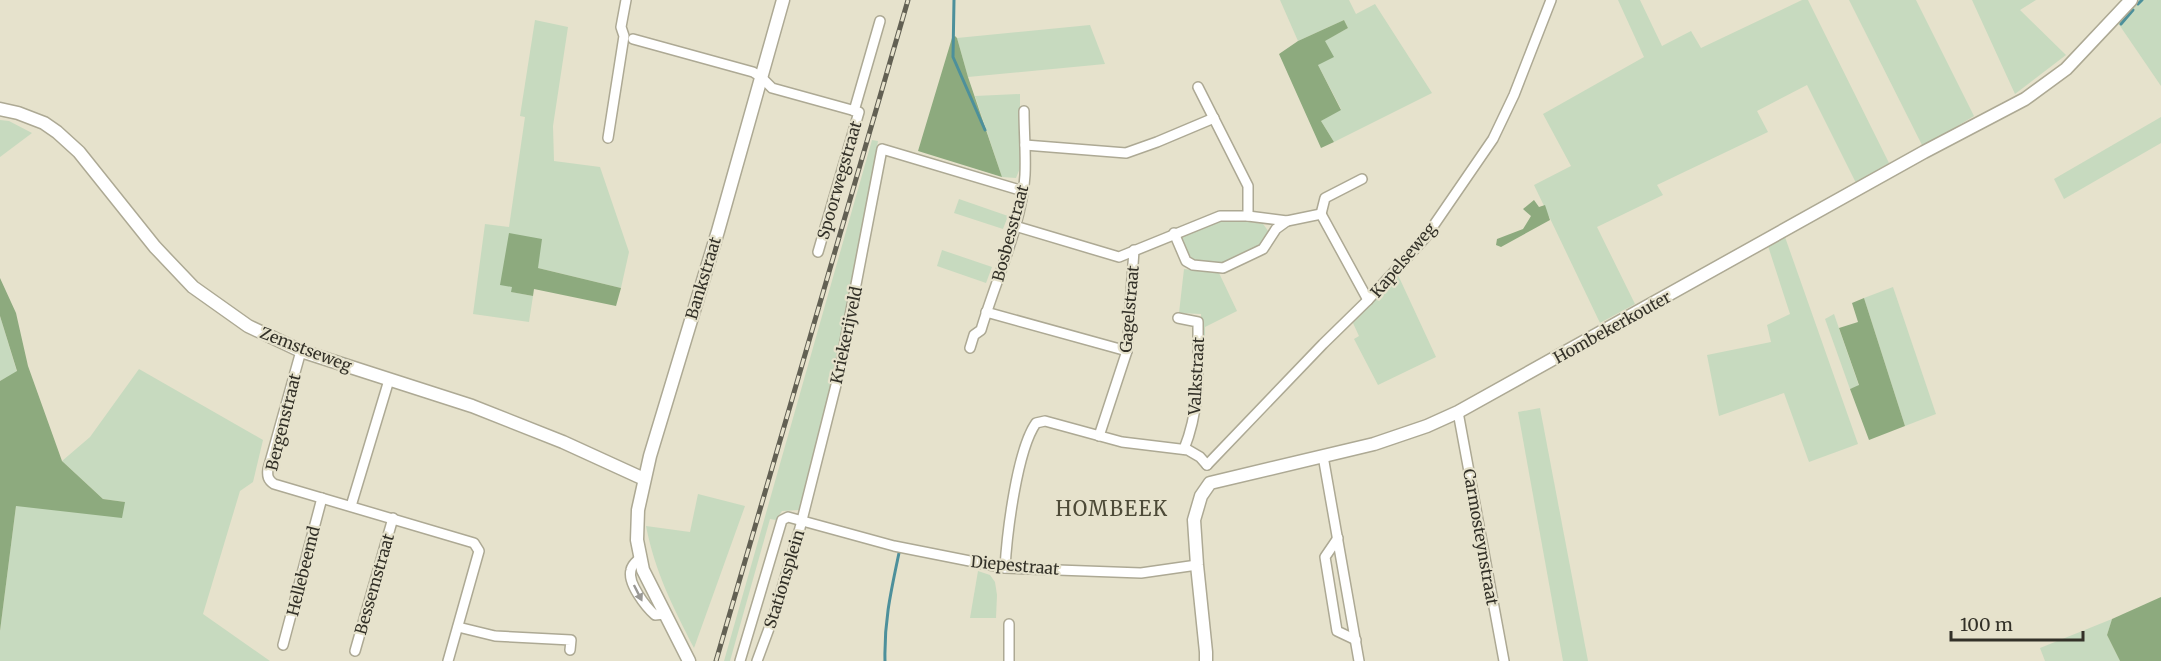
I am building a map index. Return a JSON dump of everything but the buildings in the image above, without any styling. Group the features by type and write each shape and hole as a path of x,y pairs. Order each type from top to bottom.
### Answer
{"street":[{"path":"608,138 624,36 621,27 627,0"},
{"name":"Bankstraat","path":"689,661 648,582 637,540 638,510 644,479 783,0"},
{"name":"Kapelseweg","path":"1207,465 1368,300 1425,238 1493,139 1514,95 1551,0"},
{"name":"Hombekerkouter","path":"1210,483 1374,444 1427,426 1458,412 1924,152 2025,99 2066,69 2131,0"},
{"name":"Spoorwegstraat","path":"854,111 880,21"},
{"name":"Spoorwegstraat","path":"633,39 753,72 772,88 859,112 818,252"},
{"path":"1198,87 1248,186 1248,216"},
{"name":"Zemstseweg","path":"0,109 27,116 44,123 57,132 79,152 155,247 193,287 248,326 301,351 472,406 578,449 644,479"},
{"name":"Bosbesstraat","path":"970,348 974,335 981,330 1015,226 1023,191 1025,175 1023,111"},
{"path":"1024,145 1126,153 1214,118"},
{"name":"Kriekerijveld","path":"801,520 839,373 882,149 1023,191"},
{"path":"1362,179 1325,198 1321,214 1368,300"},
{"path":"1015,226 1119,257 1220,216 1248,216 1287,221 1321,214"},
{"path":"1174,233 1186,261 1192,266 1223,268 1263,249 1276,230 1287,221"},
{"name":"Gagelstraat","path":"1099,436 1127,351 1134,250"},
{"path":"986,312 1127,351"},
{"name":"Valkstraat","path":"1178,318 1198,322 1197,406 1192,430 1184,449"},
{"name":"Bergenstraat","path":"301,351 267,475 274,484 471,540 477,546 478,551 448,661"},
{"path":"351,506 389,380"},
{"name":"Carmosteynstraat","path":"1458,412 1504,661"},
{"path":"1005,568 1006,547 1017,482 1032,429 1036,423 1045,421 1122,442 1184,449 1200,457 1207,465 1210,483 1201,496 1195,515 1206,661"},
{"path":"1323,456 1359,661"},
{"name":"Hellebeemd","path":"283,645 322,498"},
{"name":"Stationsplein","path":"740,661 782,520 788,517 801,520 774,615 757,661"},
{"name":"Bessemstraat","path":"355,651 393,518"},
{"name":"Diepestraat","path":"801,520 894,546 1005,568 1141,573 1197,565"},
{"path":"1338,538 1325,557 1337,631 1356,640"},
{"path":"1009,624 1009,661"},
{"path":"458,627 495,636 571,640 570,650"}],"green space":[{"path":"1280,0 1349,0 1356,14 1375,4 1432,93 1334,142 1321,121 1341,109 1318,65 1324,41 1348,28 1344,20 1298,41"},
{"path":"1618,0 1640,0 1662,46 1691,31 1701,48 1802,0 1808,0 1889,163 1856,183 1807,85 1757,111 1768,132 1657,185 1663,195 1597,227 1635,304 1600,323 1534,185 1571,166 1543,114 1644,57"},
{"path":"1849,0 1916,0 1974,116 1923,147"},
{"path":"1972,0 2036,0 2020,10 2066,55 2015,94"},
{"path":"2138,0 2161,0 2161,86 2118,23"},
{"path":"535,20 568,27 553,126 554,161 600,167 629,252 621,288 538,268 512,287 512,292 533,296 529,322 473,314 485,224 509,227 525,117 520,116"},
{"path":"1344,20 1348,28 1325,41 1334,57 1318,65 1341,110 1321,121 1334,142 1321,148 1279,54 1298,41"},
{"path":"1090,25 1105,64 968,77 957,38"},
{"path":"955,36 1002,177 918,151 952,38"},
{"path":"1020,94 1020,168 1016,178 1002,177 975,96"},
{"path":"2161,117 2161,143 2064,199 2054,179"},
{"path":"0,120 9,121 32,133 0,157"},
{"path":"872,140 878,141 849,306 831,391 799,510 782,511 776,520 770,519 730,661 724,661"},
{"path":"959,199 1008,216 1003,229 954,213"},
{"path":"1534,200 1539,207 1545,205 1550,220 1501,247 1496,245 1497,239 1523,229 1531,216 1523,209"},
{"path":"1237,220 1263,224 1268,231 1263,242 1249,253 1226,264 1214,265 1197,261 1186,251 1181,240 1183,234 1212,223"},
{"path":"509,233 542,239 538,268 621,288 616,306 534,289 533,296 511,292 512,287 500,285"},
{"path":"1785,237 1858,444 1809,462 1784,393 1719,416 1707,355 1771,342 1767,325 1790,314 1768,246"},
{"path":"942,250 992,267 986,283 937,266"},
{"path":"1184,269 1219,273 1237,311 1205,327 1205,345 1201,345 1201,314 1179,313"},
{"path":"1398,275 1436,357 1378,385 1354,339 1359,336 1353,323"},
{"path":"0,278 16,313 28,366 62,461 103,499 125,502 122,518 16,506 0,631 0,381 17,371 0,316"},
{"path":"1893,287 1936,414 1905,426 1864,298"},
{"path":"1864,298 1905,426 1869,440 1850,389 1859,385 1839,328 1858,322 1852,303"},
{"path":"1834,314 1859,386 1850,389 1825,319"},
{"path":"0,316 17,372 0,381"},
{"path":"139,369 263,440 253,482 240,491 203,614 270,661 0,661 0,631 16,506 125,502 103,499 62,461 90,437"},
{"path":"1540,408 1588,661 1563,661 1518,412"},
{"path":"698,494 745,506 694,648 660,574 646,526 690,532"},
{"path":"978,571 990,575 995,582 996,618 970,618"},
{"path":"2161,597 2161,661 2120,661 2107,635 2112,619"},
{"path":"2112,619 2107,635 2120,661 2045,661 2040,648"}],"waterway":[{"path":"954,0 953,57 985,130"},
{"path":"2138,4 2142,0"},
{"path":"2121,24 2133,10"},
{"path":"885,661 887,619 899,553"}],"railway":[{"path":"716,661 908,0"}],"district":[{"name":"HOMBEEK","path":"1112,508"}]}
